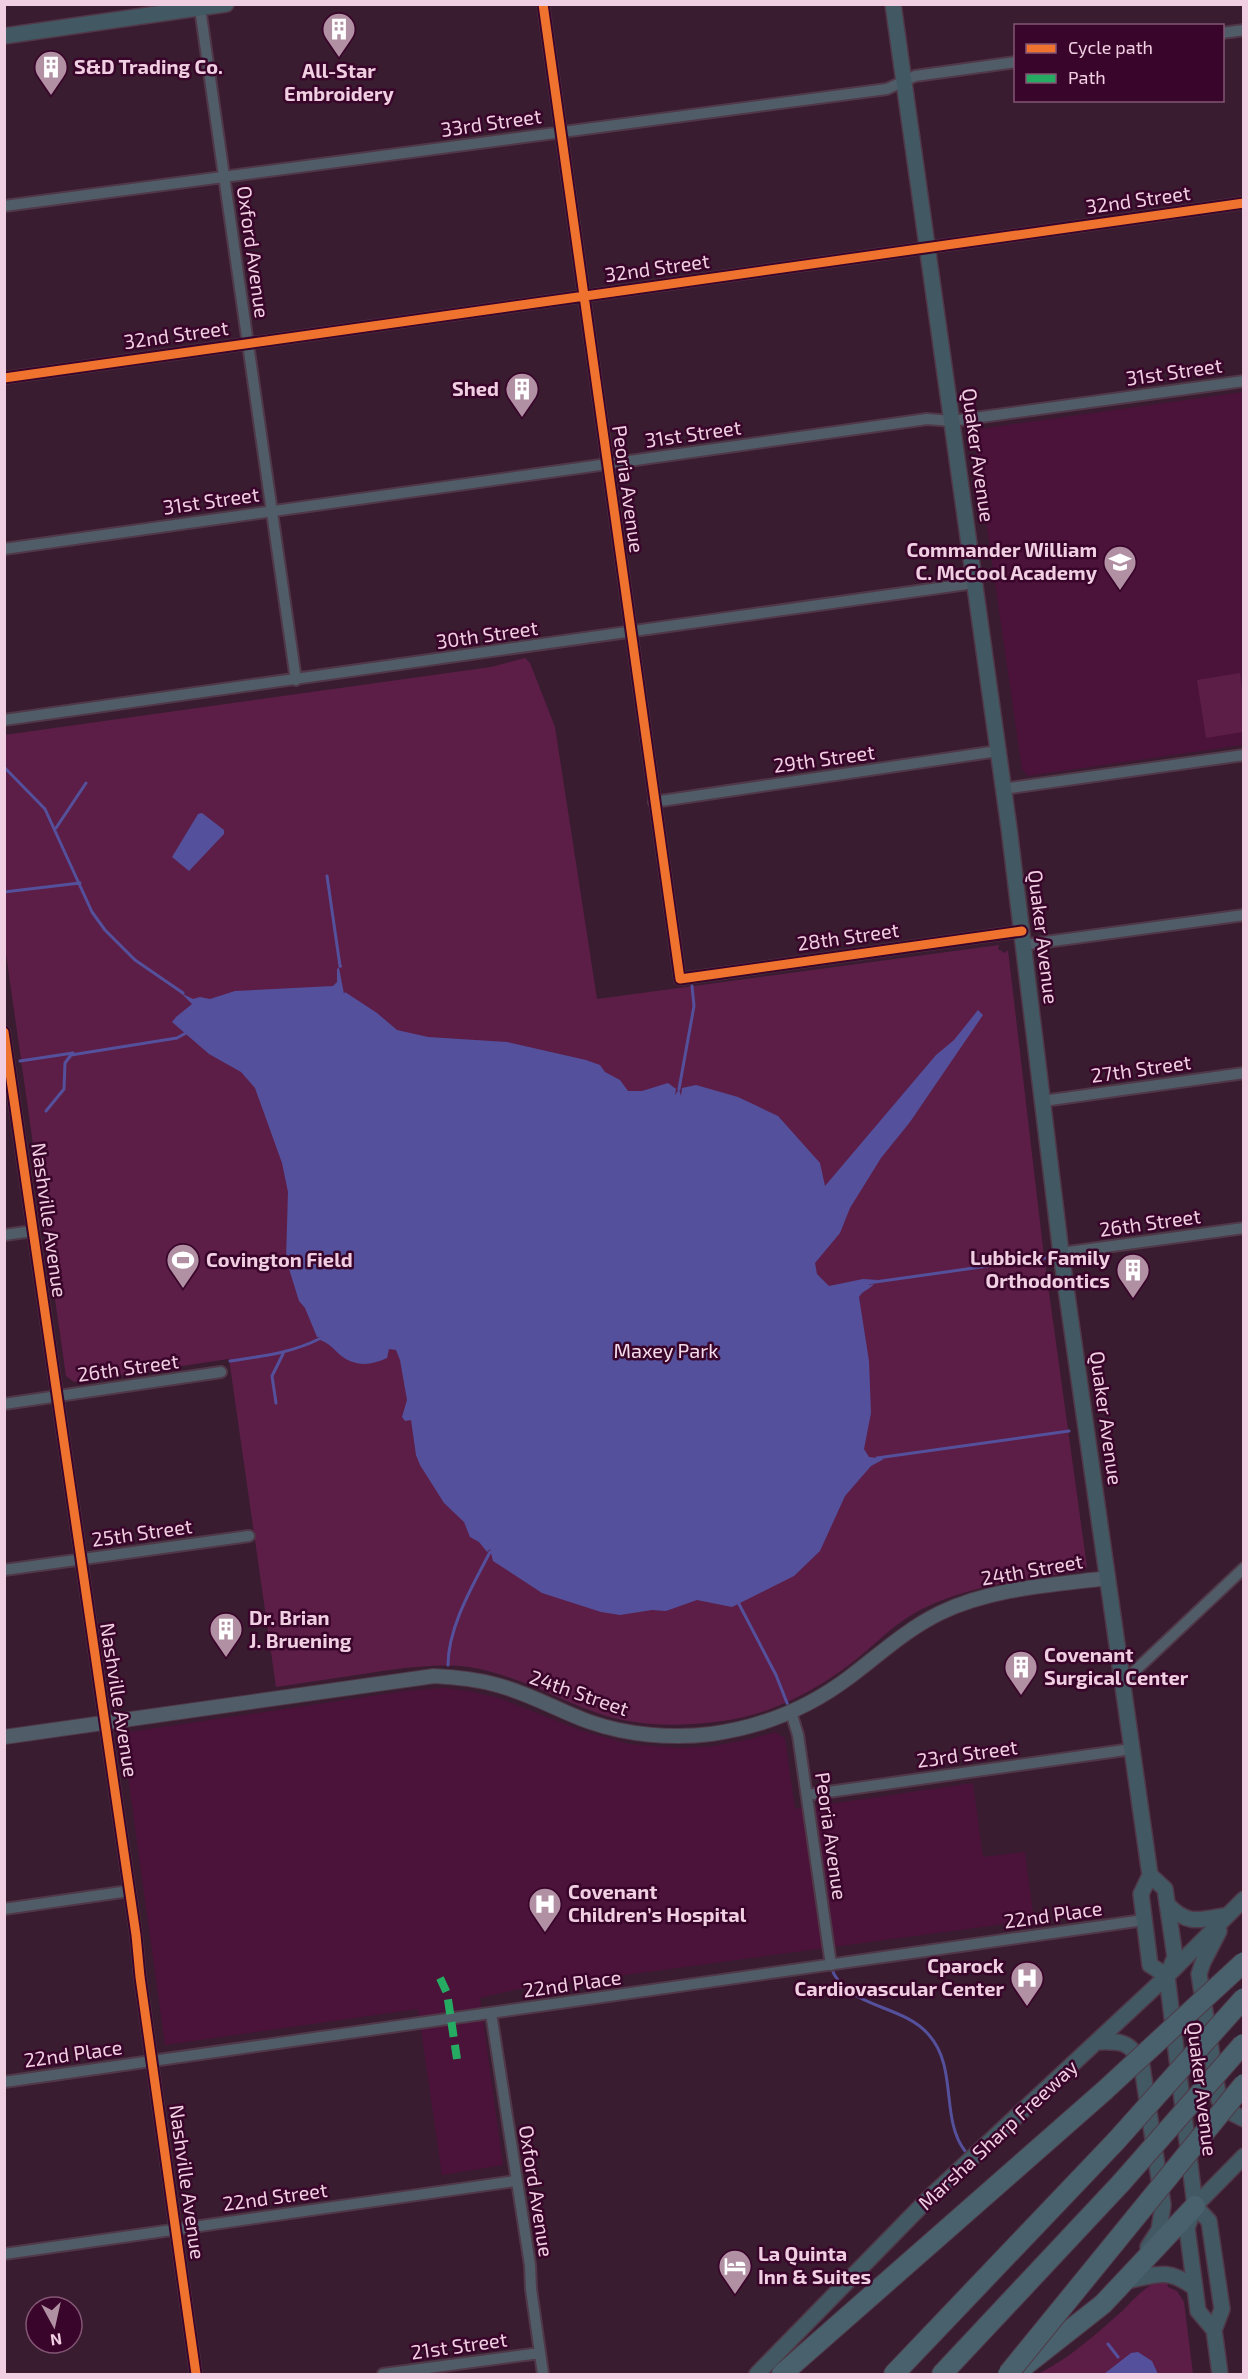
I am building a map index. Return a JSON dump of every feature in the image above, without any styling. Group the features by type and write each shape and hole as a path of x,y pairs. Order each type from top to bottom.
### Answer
{"highway":[{"path":"782,2374 1104,2091 1244,1962"},
{"path":"894,2374 1116,2141 1244,1998"},
{"path":"942,2374 1121,2183 1244,2044"},
{"path":"1008,2374 1244,2084"},
{"path":"1014,2374 1096,2310 1195,2206"}],"main road":[{"path":"4,36 226,4"},
{"name":"Quaker Avenue","path":"893,4 998,751 1061,1252 1150,1875 1141,1894 1150,1965 1167,1976"},
{"name":"Quaker Avenue","path":"1150,1875 1164,1889 1175,1958 1167,1976 1195,2206 1187,2228 1198,2311 1214,2330"},
{"name":"Marsha Sharp Freeway","path":"756,2374 931,2196 1167,1976 1244,1899"},
{"path":"1167,1904 1176,1914 1189,1920 1197,1921 1228,1915"},
{"path":"1228,1915 1203,1962 1200,1984 1220,2100 1227,2111 1244,2119"},
{"path":"1096,2042 1115,2041 1136,2051 1142,2066 1163,2205 1159,2230 1127,2280"},
{"path":"1195,2206 1244,2156"},
{"name":"Quaker Avenue","path":"1195,2206 1209,2221 1221,2309 1214,2330 1220,2374"},
{"path":"1127,2280 1170,2274 1180,2277 1195,2288"}],"street":[{"name":"Peoria Avenue","path":"543,4 680,979"},
{"name":"Oxford Avenue","path":"200,8 296,680"},
{"path":"1224,33 1244,30"},
{"name":"33rd Street","path":"4,206 887,89 915,76 1014,62"},
{"name":"32nd Street","path":"4,378 1244,203"},
{"name":"31st Street","path":"4,549 927,419 952,421 1244,381"},
{"name":"30th Street","path":"4,720 974,583"},
{"name":"29th Street","path":"654,802 998,751"},
{"path":"1003,789 1244,755"},
{"name":"28th Street","path":"680,979 1022,938 1244,915"},
{"name":"Nashville Avenue","path":"4,1032 105,1722 196,2374"},
{"name":"27th Street","path":"1043,1101 1244,1073"},
{"name":"26th Street","path":"1061,1252 1244,1228"},
{"path":"4,1234 33,1231"},
{"name":"26th Street","path":"4,1404 221,1372"},
{"name":"25th Street","path":"4,1570 249,1536"},
{"path":"1123,1682 1244,1568"},
{"name":"24th Street","path":"4,1737 434,1676 458,1677 500,1685 591,1722 652,1734 708,1734 741,1729 791,1712 813,1701 917,1626 960,1604 1034,1588 1108,1578"},
{"name":"Peoria Avenue","path":"791,1712 798,1735 831,1965"},
{"name":"23rd Street","path":"807,1795 1132,1749"},
{"path":"4,1909 129,1891"},
{"name":"22nd Place","path":"4,2082 1144,1920"},
{"name":"Oxford Avenue","path":"491,2013 515,2181 530,2265 531,2289 543,2374"},
{"name":"22nd Street","path":"4,2254 515,2181"},
{"name":"21st Street","path":"383,2374 540,2353"}],"shaded area":[{"name":"Commander William C. McCool Academy","path":"1243,392 1243,745 1028,776 1022,769 974,438 978,429"},
{"path":"202,813 224,830 224,834 189,871 172,857 198,814"},
{"path":"342,965 339,968 344,994 345,992 377,1013 397,1030 428,1037 507,1042 586,1060 600,1065 605,1072 620,1080 628,1091 642,1091 668,1083 676,1089 675,1095 679,1089 681,1096 682,1088 696,1085 738,1097 778,1116 820,1163 825,1186 936,1055 954,1040 978,1010 983,1015 910,1122 881,1158 850,1208 840,1233 815,1263 817,1274 829,1286 863,1279 879,1280 869,1282 869,1285 874,1284 859,1297 869,1361 871,1413 864,1449 869,1457 884,1459 871,1466 845,1496 820,1551 794,1576 732,1607 697,1600 666,1611 652,1610 620,1615 601,1612 542,1593 493,1561 490,1549 487,1552 479,1542 470,1537 464,1522 444,1503 420,1465 416,1455 411,1420 405,1421 402,1417 407,1400 396,1350 389,1349 387,1358 381,1361 362,1364 345,1358 320,1340 321,1337 317,1337 305,1308 299,1301 286,1259 288,1192 282,1163 255,1088 241,1072 209,1054 172,1022 192,1004 181,993 193,999 200,997 210,999 235,991 333,986 337,982 337,969"},
{"name":"Covenant Children’s Hospital","path":"444,1688 499,1698 580,1730 629,1744 679,1748 713,1746 775,1732 785,1738 795,1809 973,1783 983,1857 1025,1852 1034,1920 514,1990 480,1998 503,2165 442,2175 418,2009 165,2045 122,1733 405,1691"},
{"path":"1138,2352 1152,2361 1158,2374 1104,2374 1131,2353"}],"green space":[{"name":"Maxey Park","path":"525,658 530,663 555,727 597,999 999,945 998,949 1005,953 1008,950 1044,1256 1087,1567 1082,1571 1020,1580 939,1601 901,1622 849,1665 805,1693 772,1708 739,1718 673,1725 640,1723 592,1711 532,1686 485,1670 456,1666 407,1668 276,1687 229,1359 74,1382 66,1376 5,947 4,735 491,667"},
{"path":"1240,673 1243,732 1206,738 1197,680"},
{"path":"1159,2281 1167,2281 1168,2287 1177,2291 1184,2302 1193,2374 1038,2374 1080,2346 1143,2291"}],"waterway":[{"path":"4,767 45,809 92,912 105,930 135,960 183,993"},
{"path":"56,828 86,783"},
{"path":"327,876 340,966"},
{"path":"4,892 80,883"},
{"path":"679,1089 694,1006 692,986"},
{"path":"46,1111 64,1089 65,1063 71,1055 177,1038 186,1033"},
{"path":"20,1061 73,1053"},
{"path":"868,1283 1045,1258"},
{"path":"230,1361 288,1351 321,1338"},
{"path":"276,1403 272,1376 283,1354"},
{"path":"877,1458 1069,1431"},
{"path":"448,1665 452,1636 457,1621 490,1552"},
{"path":"739,1604 776,1675 789,1708"},
{"path":"831,1967 838,1981 848,1991 904,2017 929,2035 938,2048 943,2062 953,2124 957,2138 965,2151"},
{"path":"1108,2344 1118,2357"}],"marked path":[{"path":"440,1978 447,1993 457,2059"}],"cycle path":[{"path":"543,4 680,979 1022,931"},
{"path":"4,378 1244,203"},
{"path":"4,1032 136,1935 196,2374"}],"place":[{"name":"All-Star Embroidery","path":"339,58"},
{"name":"S&D Trading Co.","path":"51,96"},
{"name":"Shed","path":"522,418"},
{"name":"Commander William C. McCool Academy","path":"1120,591"},
{"name":"Covington Field","path":"183,1289"},
{"name":"Lubbick Family Orthodontics","path":"1133,1299"},
{"name":"Dr. Brian J. Bruening","path":"226,1658"},
{"name":"Covenant Surgical Center","path":"1021,1696"},
{"name":"Covenant Children’s Hospital","path":"545,1933"},
{"name":"Cparock Cardiovascular Center","path":"1027,2007"},
{"name":"La Quinta Inn & Suites","path":"735,2295"}]}
